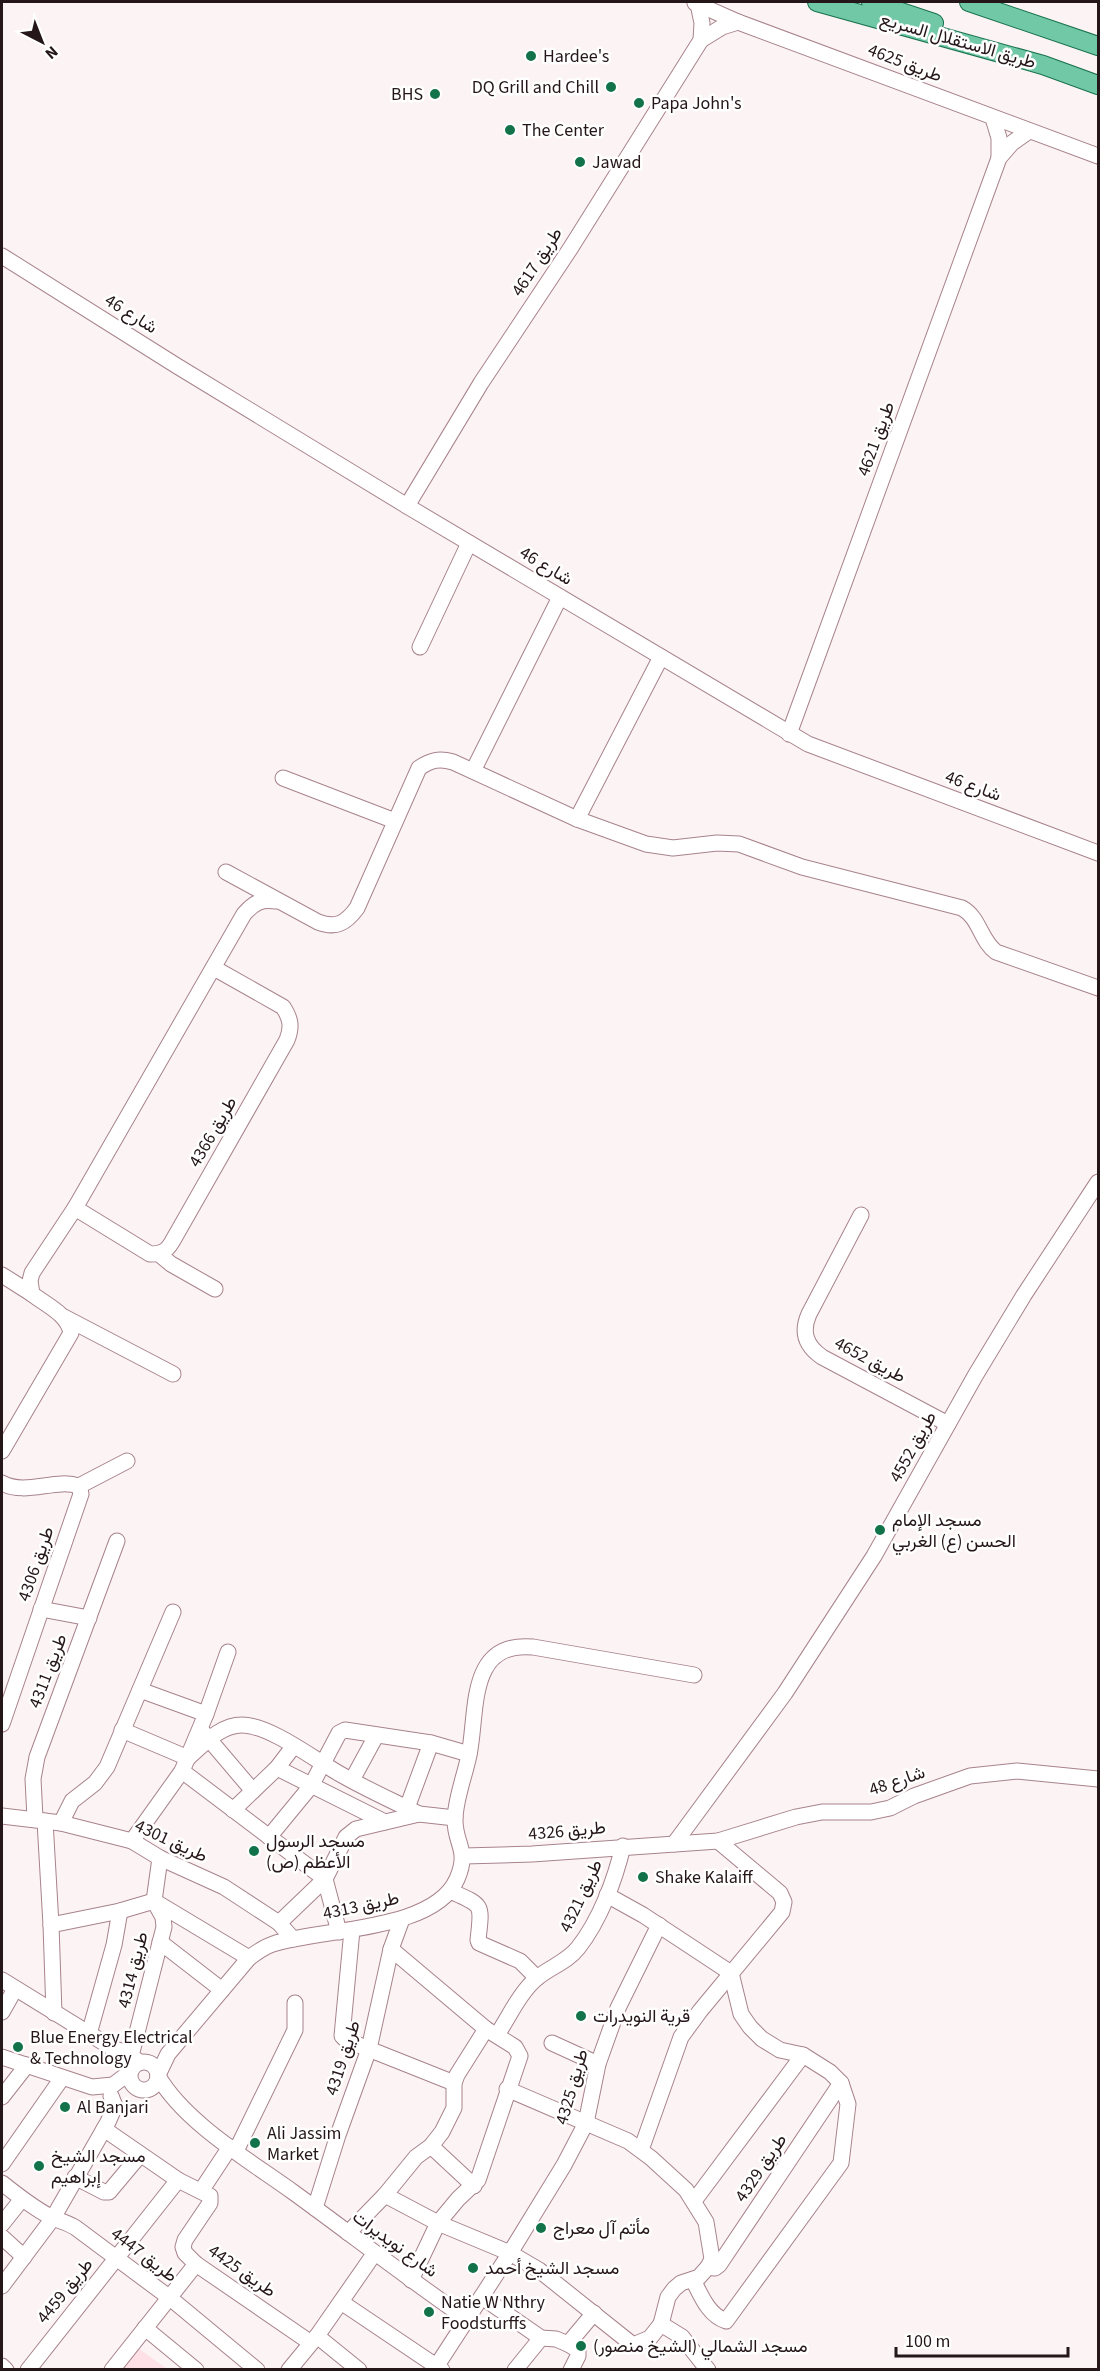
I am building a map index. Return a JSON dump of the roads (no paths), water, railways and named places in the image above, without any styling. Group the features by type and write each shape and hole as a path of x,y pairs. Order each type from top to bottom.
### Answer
{"main road":[{"name":"طريق الاستقلال السريع","path":"817,2 1044,66 1098,85"},
{"path":"871,2 1044,66"},
{"name":"طريق الاستقلال السريع","path":"969,2 1098,46"}],"street":[{"name":"طريق 4625","path":"694,3 738,22 1098,156"},
{"path":"694,3 702,15 701,40"},
{"name":"طريق 4617","path":"407,506 481,383 570,249 701,40 722,27 738,22"},
{"name":"طريق 4621","path":"789,734 999,158 999,138 993,118"},
{"name":"طريق 4621","path":"999,158 1012,143 1029,131"},
{"name":"شارع 46","path":"2,256 407,506 789,734 859,765 1098,853"},
{"path":"420,647 469,543"},
{"path":"473,771 560,597"},
{"path":"577,819 661,657"},
{"path":"226,872 331,927 342,924 357,908 419,768 429,761 441,759 473,771 577,819 646,844 673,848 717,843 739,844 802,867 957,906 972,914 987,943 996,952 1098,988"},
{"path":"283,778 395,821"},
{"path":"32,1294 30,1281 32,1273 75,1208 244,914 254,903 264,900 279,901"},
{"name":"طريق 4366","path":"159,1254 167,1250 172,1242 287,1040 291,1029 289,1017 283,1007 214,968"},
{"name":"طريق 4552","path":"674,1844 812,1653 891,1528 948,1424 1024,1295 1098,1182"},
{"path":"75,1208 150,1254 159,1254 171,1264 215,1289"},
{"name":"طريق 4652","path":"861,1215 809,1314 804,1330 809,1346 822,1357 948,1424"},
{"path":"2,1275 64,1317 173,1374"},
{"path":"2,1451 6,1432 71,1333 70,1326 64,1317"},
{"path":"2,1484 10,1488 48,1487 71,1483 80,1486 127,1461"},
{"name":"طريق 4306","path":"2,1724 8,1683 41,1610 81,1494 80,1486"},
{"name":"طريق 4311","path":"54,2013 51,1925 40,1820 33,1779 37,1757 117,1540"},
{"path":"41,1610 89,1618"},
{"path":"62,1823 72,1801 101,1776 173,1612"},
{"path":"537,1978 520,1961 479,1943 481,1912 479,1907 476,1903 450,1891 457,1880 464,1856 455,1818 469,1754 481,1676 489,1662 501,1651 516,1645 694,1675"},
{"path":"132,1841 204,1734 206,1714 228,1652"},
{"path":"140,1690 206,1714"},
{"path":"204,1734 240,1725 251,1726 280,1738 352,1780 413,1811 455,1818"},
{"path":"122,1730 185,1764 233,1810 325,1879 345,1931 342,2036 346,2040 454,2083 455,2099 451,2116 442,2132 431,2146 416,2157 385,2195 348,2233"},
{"path":"269,1837 311,1786 339,1733 345,1730 431,1743 469,1754"},
{"path":"204,1734 253,1791"},
{"path":"352,1780 376,1736"},
{"path":"413,1811 431,1743"},
{"path":"233,1810 277,1768 294,1747"},
{"path":"277,1768 385,1822"},
{"name":"شارع 48","path":"674,1844 718,1841 796,1817 822,1812 871,1812 890,1808 970,1776 1017,1771 1098,1779"},
{"path":"279,1923 325,1879 346,1838 356,1829 385,1822 413,1811"},
{"name":"طريق 4301","path":"2,1816 62,1823 132,1841 160,1858 224,1887 279,1923 294,1939"},
{"path":"641,2150 681,2037 782,1912 784,1902 780,1893 718,1841"},
{"name":"طريق 4326","path":"464,1856 532,1854 674,1844"},
{"name":"طريق 4321","path":"454,2083 470,2052 492,2032 537,1978 568,1958 578,1948 607,1895 623,1846"},
{"name":"طريق 4314","path":"135,2065 164,1927 163,1917 154,1901 160,1858"},
{"name":"طريق 4313","path":"158,2076 173,2048 249,1958 273,1944 402,1919 437,1902 450,1891"},
{"path":"507,2089 628,2141 675,2179 694,2201 706,2222 712,2259 702,2273 706,2306 719,2319 726,2321 841,2163 848,2104 841,2083 830,2072 803,2055 780,2050 750,2027 741,2014 731,1973 659,1925 607,1895"},
{"path":"51,1925 120,1911 154,1901 249,1958"},
{"path":"89,2034 114,1945 120,1911"},
{"name":"طريق 4319","path":"315,2208 369,2049 391,1949 402,1919"},
{"name":"طريق 4325","path":"510,2253 564,2165 586,2123 598,2064 618,2008 659,1925"},
{"path":"160,1942 222,1990"},
{"path":"391,1949 492,2032 515,2047 520,2056 480,2174 474,2186 458,2199 438,2223 411,2280"},
{"path":"2,1980 114,2049 122,2050 135,2065"},
{"path":"2,2012 15,1989"},
{"path":"104,2129 178,2180 201,2191 233,2149 295,2030 295,2003"},
{"path":"552,2043 598,2064"},
{"name":"طريق 4313","path":"135,2065 173,2048"},
{"path":"694,2201 803,2055"},
{"path":"2,2057 92,2087 111,2096 125,2095 156,2084 158,2076 154,2066 135,2065 113,2085 92,2087"},
{"path":"2,2097 27,2065"},
{"path":"135,2065 130,2082 141,2090"},
{"name":"شارع نويديرات","path":"158,2076 179,2105 233,2149 466,2319"},
{"path":"2,2164 7,2145 62,2078"},
{"name":"طريق 4329","path":"661,2324 668,2297 681,2283 719,2265 841,2083"},
{"name":"شارع نويديرات","path":"141,2090 179,2105"},
{"path":"2,2286 53,2218 115,2106 111,2096"},
{"path":"431,2146 474,2186"},
{"path":"75,2177 104,2192 109,2192 140,2155"},
{"name":"طريق 4459","path":"27,2370 178,2180"},
{"name":"طريق 4447","path":"2,2183 22,2199 53,2218 63,2220 76,2228 170,2298 257,2370"},
{"name":"طريق 4425","path":"201,2191 210,2196 210,2204 183,2247 185,2253 196,2264 358,2370"},
{"path":"385,2195 438,2223 510,2253 539,2270 633,2345 650,2338 661,2324 682,2337 708,2370"},
{"path":"2,2224 22,2199"},
{"path":"2,2237 24,2256"},
{"path":"341,2302 438,2368 466,2319 510,2253"},
{"path":"289,2370 314,2340 374,2254"},
{"path":"112,2370 196,2264"},
{"path":"482,2296 541,2338 556,2338 578,2350 578,2356 571,2370"},
{"path":"568,2344 594,2313"},
{"path":"146,2328 196,2370"},
{"path":"518,2369 541,2338"},
{"path":"2,2366 6,2370"}],"place":[{"name":"Hardee's","path":"531,56"},
{"name":"DQ Grill and Chill","path":"611,87"},
{"name":"BHS","path":"435,94"},
{"name":"Papa John's","path":"639,103"},
{"name":"The Center","path":"510,130"},
{"name":"Jawad","path":"580,162"},
{"name":"مسجد الإمام الحسن (ع) الغربي","path":"880,1530"},
{"name":"مسجد الرسول الأعظم (ص)","path":"254,1851"},
{"name":"Shake Kalaiff","path":"643,1877"},
{"name":"قرية النويدرات","path":"581,2016"},
{"name":"Blue Energy Electrical & Technology","path":"18,2047"},
{"name":"Al Banjari","path":"65,2107"},
{"name":"Ali Jassim Market","path":"255,2143"},
{"name":"مسجد الشيخ إبراهيم","path":"39,2166"},
{"name":"مأتم آل معراج","path":"541,2228"},
{"name":"مسجد الشيخ أحمد","path":"473,2268"},
{"name":"Natie W Nthry Foodsturffs","path":"429,2312"},
{"name":"مسجد الشمالي (الشيخ منصور)","path":"581,2346"}]}
